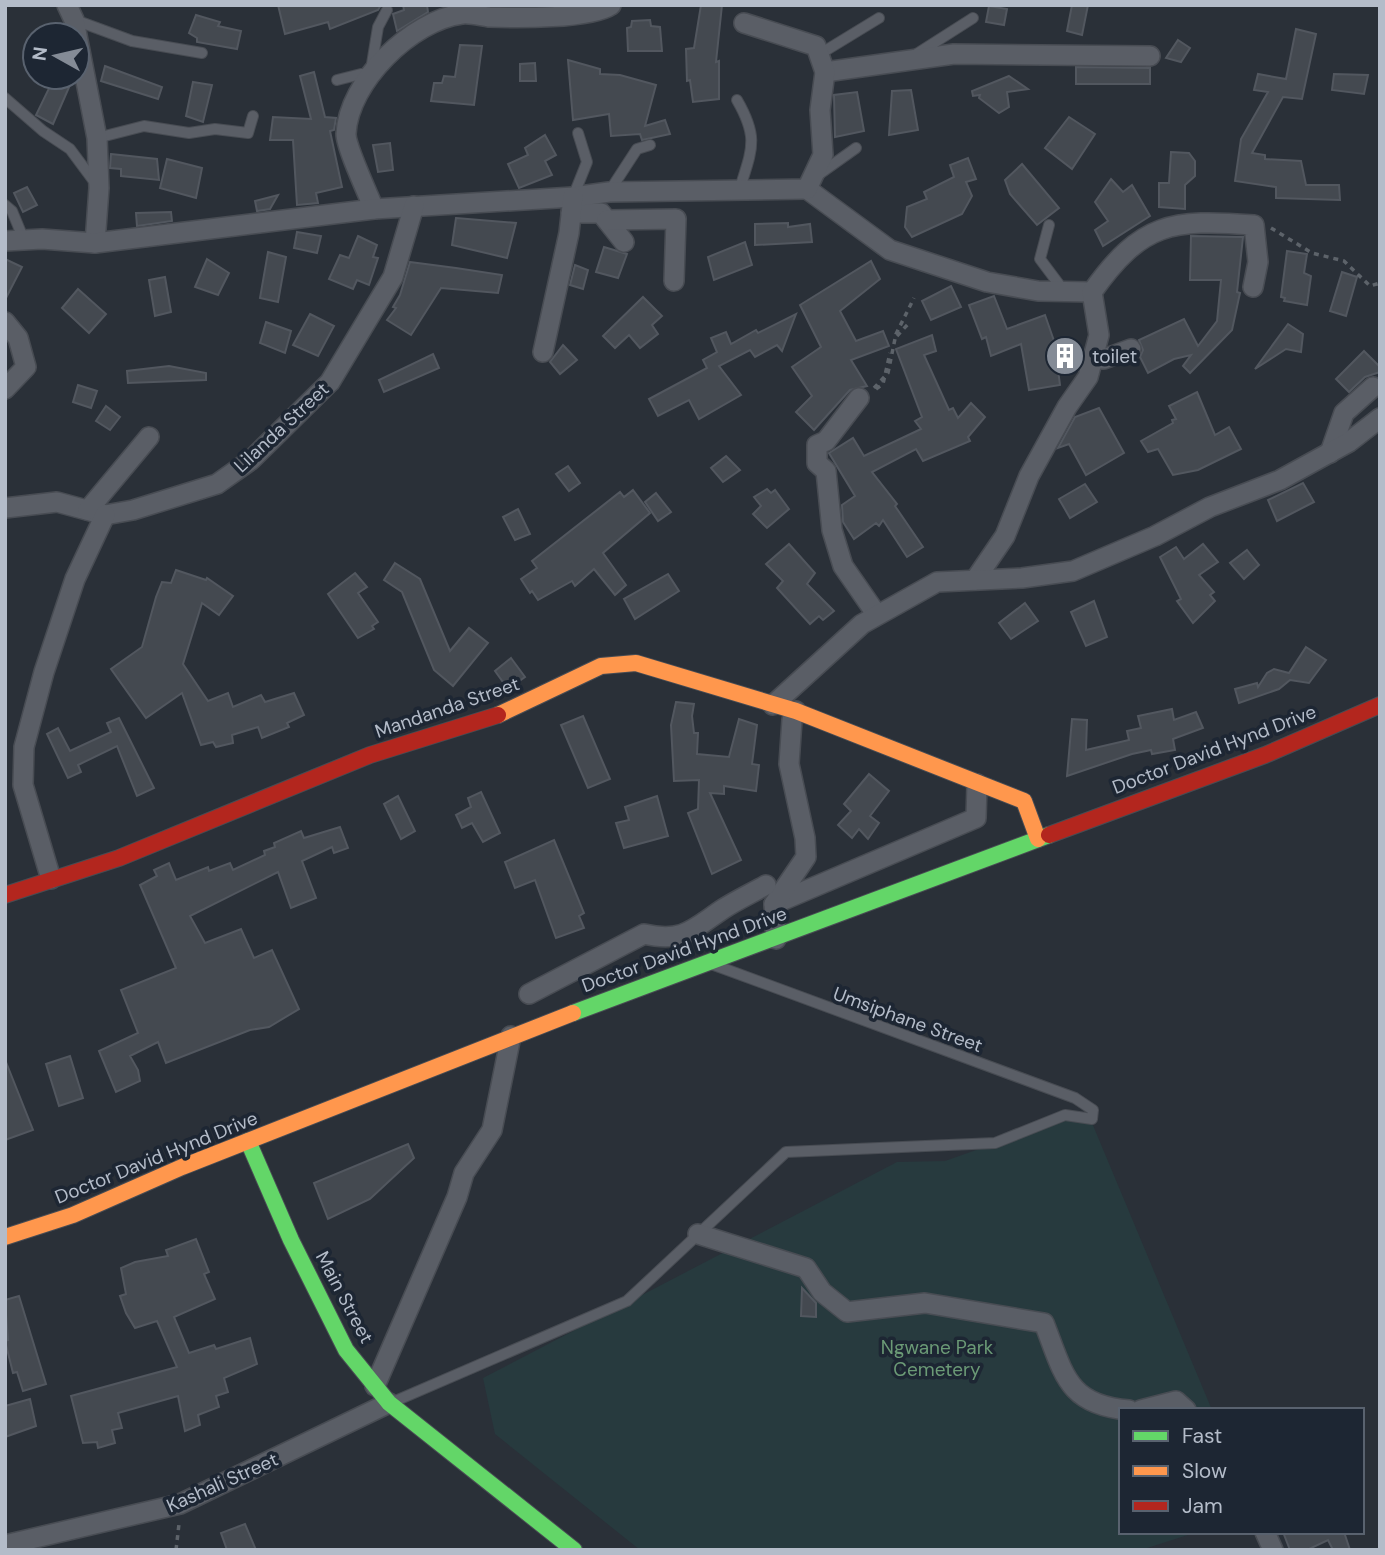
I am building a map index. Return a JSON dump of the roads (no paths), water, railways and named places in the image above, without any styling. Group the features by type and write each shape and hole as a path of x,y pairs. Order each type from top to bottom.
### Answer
{"street":[{"path":"374,209 346,136 353,102 370,76 394,48 432,25 462,14 494,11 571,14 604,10 611,5"},
{"path":"71,13 97,138 99,188 95,243"},
{"path":"744,23 816,46 823,63 820,110 823,155 811,183"},
{"path":"823,63 903,62 954,54 1150,56"},
{"path":"572,205 609,192 811,183 890,250 987,282 1038,291 1093,292"},
{"path":"543,352 548,318 562,272 572,205"},
{"path":"15,240 95,243 414,206 572,205 601,213 624,242"},
{"name":"Lilanda Street","path":"5,508 57,502 96,513 180,498 217,484 251,460 330,383 393,277 414,206"},
{"path":"607,219 676,219 674,281"},
{"path":"975,580 1005,536 1029,476 1088,377 1098,335 1093,292 1114,262 1134,242 1159,230 1192,223 1254,225 1258,262 1253,287"},
{"path":"5,322 18,338 26,367 5,389"},
{"path":"1093,359 1104,359 1131,349"},
{"path":"1330,453 1344,413 1373,387"},
{"path":"864,395 826,440 817,445 817,463 826,471 832,530 843,566 877,615"},
{"path":"773,705 862,624 937,582 1073,571 1155,536 1210,507 1280,480 1330,453 1380,418"},
{"path":"51,879 14,762 24,747 44,672 96,513 149,437"},
{"name":"Mandanda Street","path":"5,895 119,858 370,755 512,711 613,663 636,663 796,710 1024,801 1038,839"},
{"name":"Doctor David Hynd Drive","path":"5,1237 73,1215 248,1141 511,1036 1265,755 1380,705"},
{"path":"776,939 774,904 806,857 805,838 789,764 792,720 796,710"},
{"path":"774,904 976,818 977,784"},
{"path":"529,994 644,934 663,938 690,934 723,909 766,885"},
{"path":"375,1386 457,1197 464,1173 492,1130 511,1036"},
{"name":"Main Street","path":"248,1141 291,1240 346,1350 389,1403 574,1550"},
{"path":"698,1234 806,1268 822,1292 847,1312 925,1303 1044,1322 1064,1374 1080,1395 1102,1408 1119,1409"},
{"path":"1149,1408 1176,1401 1184,1408"},
{"name":"Kashali Street","path":"5,1545 180,1504 389,1403"},
{"path":"1266,1534 1273,1550"}],"lane":[{"path":"337,79 361,74 370,76 378,27 387,10"},
{"path":"71,13 132,41 202,53"},
{"path":"903,62 973,18"},
{"path":"823,63 879,19"},
{"path":"5,99 43,131 70,149 99,188"},
{"path":"737,100 751,124 752,149 740,188"},
{"path":"97,138 144,126 190,133 215,129 248,133 253,116"},
{"path":"572,205 587,162 578,133"},
{"path":"609,192 637,149 650,145"},
{"path":"811,183 856,148"},
{"path":"5,205 12,211 15,240"},
{"path":"1049,225 1040,259 1064,292"},
{"name":"Umsiphane Street","path":"698,1234 786,1152 995,1143 1065,1115 1092,1119 1093,1110 1075,1098 708,963"},
{"path":"389,1403 627,1301 698,1234"}],"place":[{"name":"toilet","path":"1065,356"}],"park label":[{"name":"Ngwane Park Cemetery","path":"937,1358"}]}
